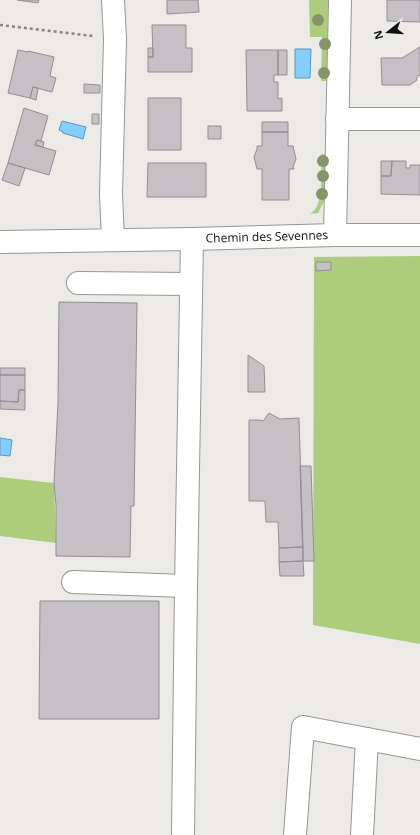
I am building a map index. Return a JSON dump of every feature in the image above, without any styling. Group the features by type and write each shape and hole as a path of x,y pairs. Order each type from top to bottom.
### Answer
{"street":[{"path":"113,0 115,39 111,194 114,240"},
{"path":"335,235 340,0"},
{"path":"337,119 420,119"},
{"name":"Chemin des Sevennes","path":"0,242 335,235 420,235"},
{"path":"184,835 186,586 192,239"},
{"path":"78,283 191,284"},
{"path":"73,582 186,586"},
{"path":"295,835 303,727 420,749"},
{"path":"362,835 367,739"}],"path":[{"path":"0,25 115,39"}],"green space":[{"path":"309,0 328,0 327,81 321,81 322,37 310,37"},
{"path":"321,154 327,154 325,200 318,213 310,214 316,208 320,199"},
{"path":"420,256 420,644 313,625 314,257"},
{"path":"0,477 54,483 56,543 0,536"}],"water":[{"path":"295,49 311,49 310,78 295,78"},
{"path":"62,121 86,127 83,139 63,133 59,130"},
{"path":"0,438 12,440 10,456 0,455"}],"building":[{"path":"17,0 39,0 38,3"},
{"path":"167,0 198,0 199,12 167,14"},
{"path":"387,0 420,0 420,22 387,21"},
{"path":"152,25 186,25 186,48 192,48 192,72 148,72 148,57 153,57"},
{"path":"420,47 420,75 416,78 417,80 410,85 382,85 381,58 402,58"},
{"path":"148,48 153,48 153,57 148,57"},
{"path":"18,50 54,57 50,76 56,78 52,92 33,87 30,98 8,93"},
{"path":"246,50 278,50 278,75 274,75 274,82 278,82 278,99 282,98 282,111 247,111"},
{"path":"278,50 287,50 287,75 278,75"},
{"path":"84,84 100,85 100,93 84,93"},
{"path":"33,87 38,88 36,100 30,98"},
{"path":"148,98 181,98 181,150 148,150"},
{"path":"24,108 48,116 41,141 37,140 35,145 56,151 49,175 8,163"},
{"path":"92,114 99,114 99,124 92,124"},
{"path":"262,122 288,122 288,132 262,132"},
{"path":"208,126 221,126 221,139 208,139"},
{"path":"262,132 288,132 288,146 293,146 296,159 293,167 294,169 289,169 289,200 262,200 262,169 257,169 254,157 257,146 262,146"},
{"path":"37,140 44,142 43,147 35,145"},
{"path":"381,161 392,161 391,176 381,176"},
{"path":"392,161 406,161 406,168 410,168 410,165 420,165 420,195 381,194 381,176 391,176"},
{"path":"8,163 25,168 19,186 2,180"},
{"path":"148,163 206,163 206,197 147,197"},
{"path":"316,262 331,262 331,270 316,271"},
{"path":"59,302 137,303 134,506 131,506 130,557 56,556 56,505 54,483 58,403"},
{"path":"248,355 264,366 265,392 248,392"},
{"path":"0,368 25,368 25,375 0,375"},
{"path":"0,375 25,375 25,390 19,390 18,402 0,401"},
{"path":"19,390 25,390 25,410 0,409 0,401 18,402"},
{"path":"269,413 280,419 299,418 303,547 279,548 278,522 266,522 265,501 249,501 249,420 263,421"},
{"path":"300,466 311,466 314,561 303,561"},
{"path":"303,547 303,561 279,562 279,548"},
{"path":"303,561 304,576 280,576 279,562"},
{"path":"40,601 159,601 159,719 39,719"}]}
